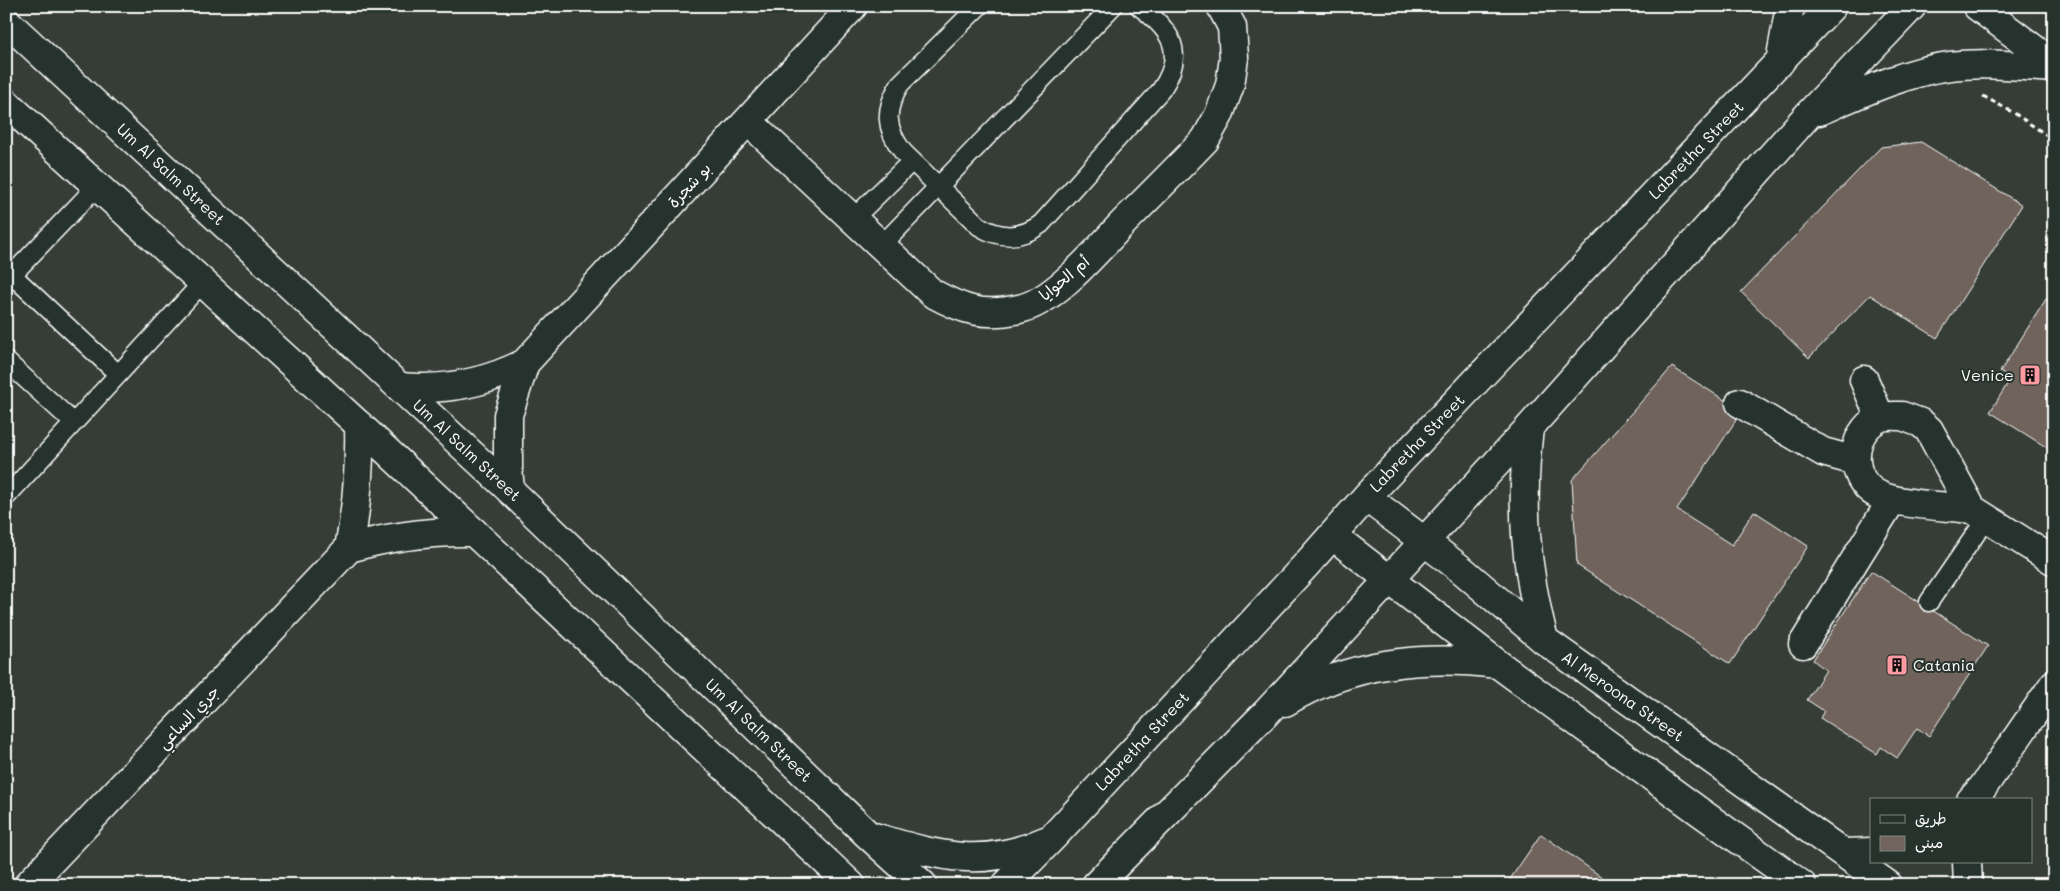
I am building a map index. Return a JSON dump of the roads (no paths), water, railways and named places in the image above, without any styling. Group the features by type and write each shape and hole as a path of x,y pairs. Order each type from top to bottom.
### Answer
{"street":[{"name":"بو شجرة","path":"400,387 451,388 488,380 524,363 853,6"},
{"name":"أم الحوايا","path":"748,121 932,293 960,308 986,313 1021,309 1047,296 1072,276 1205,140 1219,115 1230,85 1234,58 1232,27 1221,6"},
{"path":"1780,62 1790,6"},
{"name":"Labretha Street","path":"1006,885 1333,536 1366,497 1832,6"},
{"path":"1096,885 1266,712 1529,428 1808,115 1912,6"},
{"path":"1977,6 2054,64"},
{"name":"Um Al Salm Street","path":"6,21 510,490 922,885"},
{"path":"1808,115 1869,90 1948,66 1982,65 2054,68"},
{"path":"6,104 474,532 851,885"},
{"name":"بو شجرة","path":"510,490 508,415 524,363"},
{"path":"1864,380 1880,417"},
{"path":"1740,403 1823,452 1856,461"},
{"path":"1979,514 1929,430 1912,419 1902,416 1880,417 1866,430 1859,441 1856,461 1858,472 1869,489 1892,500 1979,514 2054,561"},
{"path":"359,426 360,450 357,498 348,548 402,535 474,532"},
{"path":"1529,428 1524,492 1525,537 1535,607 1544,640"},
{"name":"Al Meroona Street","path":"1366,497 1462,570 1544,640 1858,852 1888,885"},
{"path":"1803,644 1892,500"},
{"path":"1333,536 1498,664 1802,885"},
{"name":"جري الساعي","path":"28,885 348,548"},
{"path":"1266,712 1296,695 1360,670 1428,659 1498,664"},
{"path":"1978,796 2054,684"},
{"path":"868,835 934,854 974,858 1007,854 1031,847 1053,837"},
{"path":"822,857 838,885"},
{"path":"1967,864 1968,885"}],"lane":[{"path":"979,6 900,84 892,97 888,112 889,126 894,141 979,226 988,232 1010,237 1032,231 1041,224 1161,90 1169,78 1174,59 1171,39 1164,28 1139,6"},
{"path":"881,246 1113,6"},
{"path":"853,220 912,161"},
{"path":"97,186 9,278 118,374"},
{"path":"7,494 202,283"},
{"path":"6,361 74,423"},
{"path":"1929,602 1979,514"}],"place":[{"name":"Venice","path":"2030,375"},
{"name":"Catania","path":"1897,665"}]}
